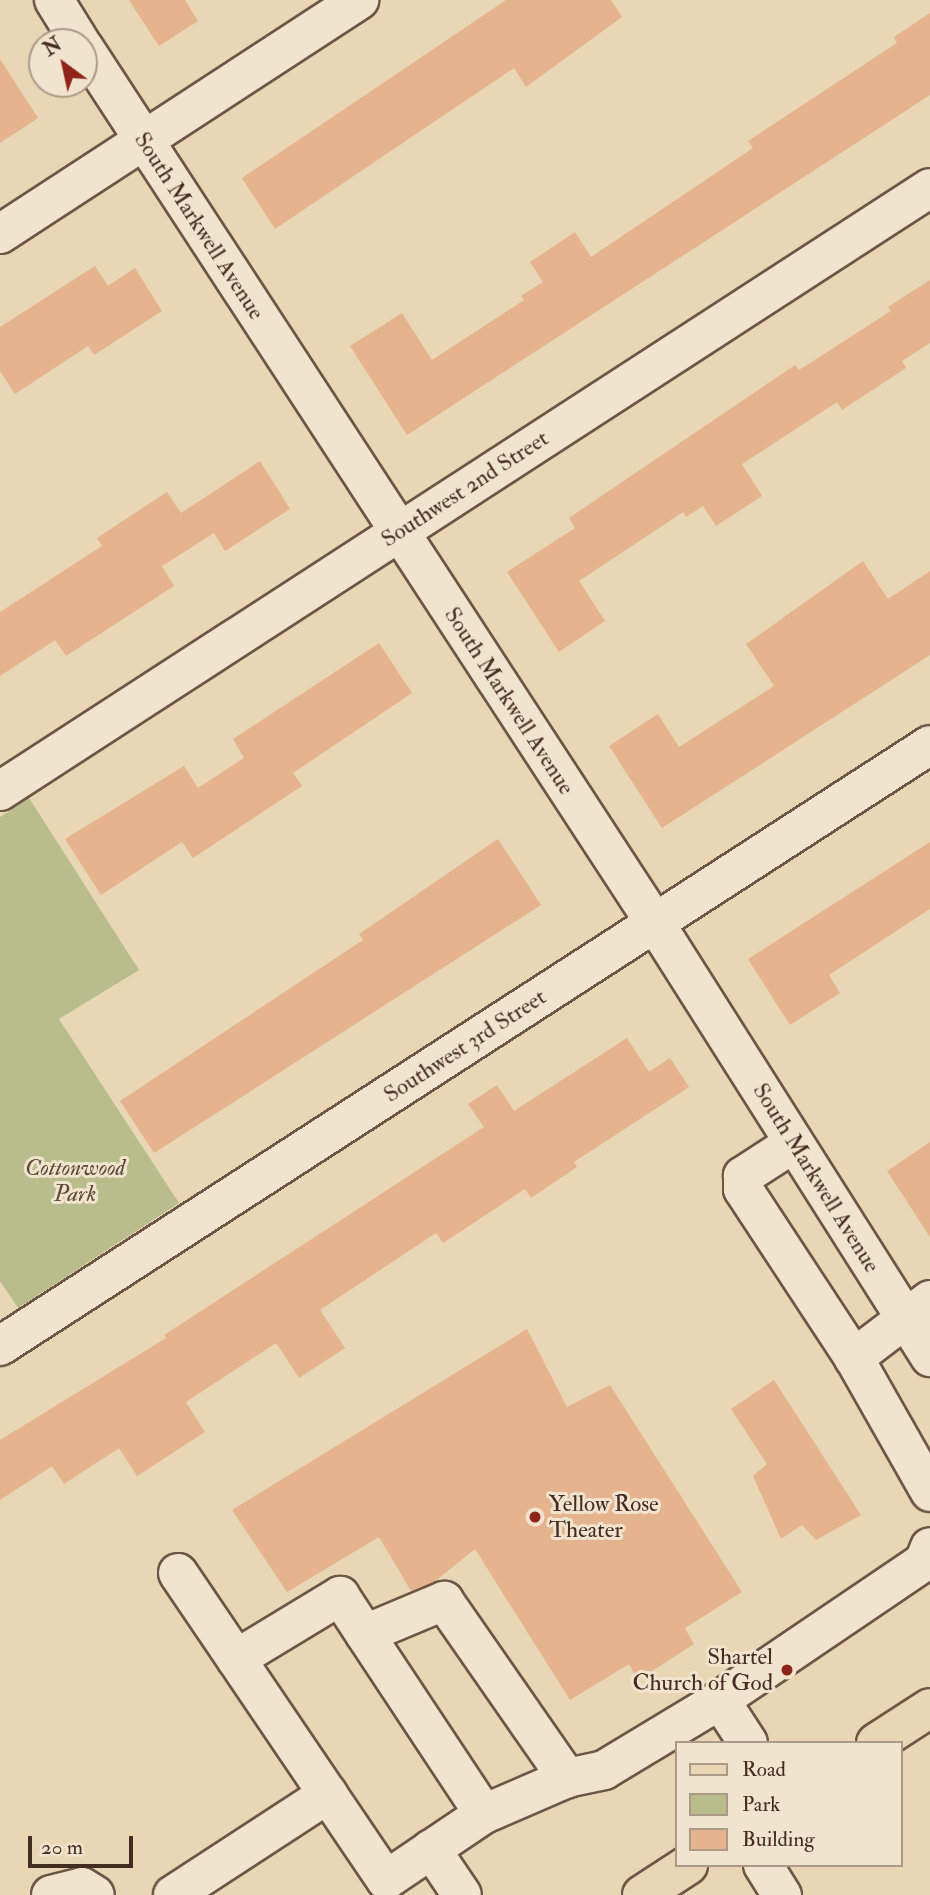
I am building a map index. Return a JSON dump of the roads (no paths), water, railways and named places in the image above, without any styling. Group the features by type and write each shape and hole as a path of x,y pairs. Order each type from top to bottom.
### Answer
{"main road":[{"path":"880,1741 926,1719"},
{"path":"642,1895 685,1867"}],"street":[{"path":"54,0 71,28"},
{"path":"0,234 359,0"},
{"name":"South Markwell Avenue","path":"98,70 655,923 794,1143 917,1309 930,1357"},
{"name":"Southwest 2nd Street","path":"0,790 930,188"},
{"name":"Southwest 3rd Street","path":"0,1346 930,745"},
{"path":"794,1143 743,1176 743,1189 854,1358 930,1492"},
{"path":"854,1358 917,1309"},
{"path":"178,1573 328,1794 374,1888 484,1814 567,1778 604,1770 720,1700 924,1562 930,1547"},
{"path":"236,1659 340,1595 484,1814"},
{"path":"365,1634 444,1601 567,1778"},
{"path":"720,1700 747,1741"},
{"path":"173,1895 226,1881 328,1794"},
{"path":"431,1849 462,1895"},
{"path":"764,1867 782,1895"},
{"path":"51,1895 82,1887 95,1895"}],"place":[{"name":"Yellow Rose Theater","path":"535,1517"},
{"name":"Shartel Church of God","path":"787,1670"}],"park label":[{"name":"Cottonwood Park","path":"75,1181"}]}
